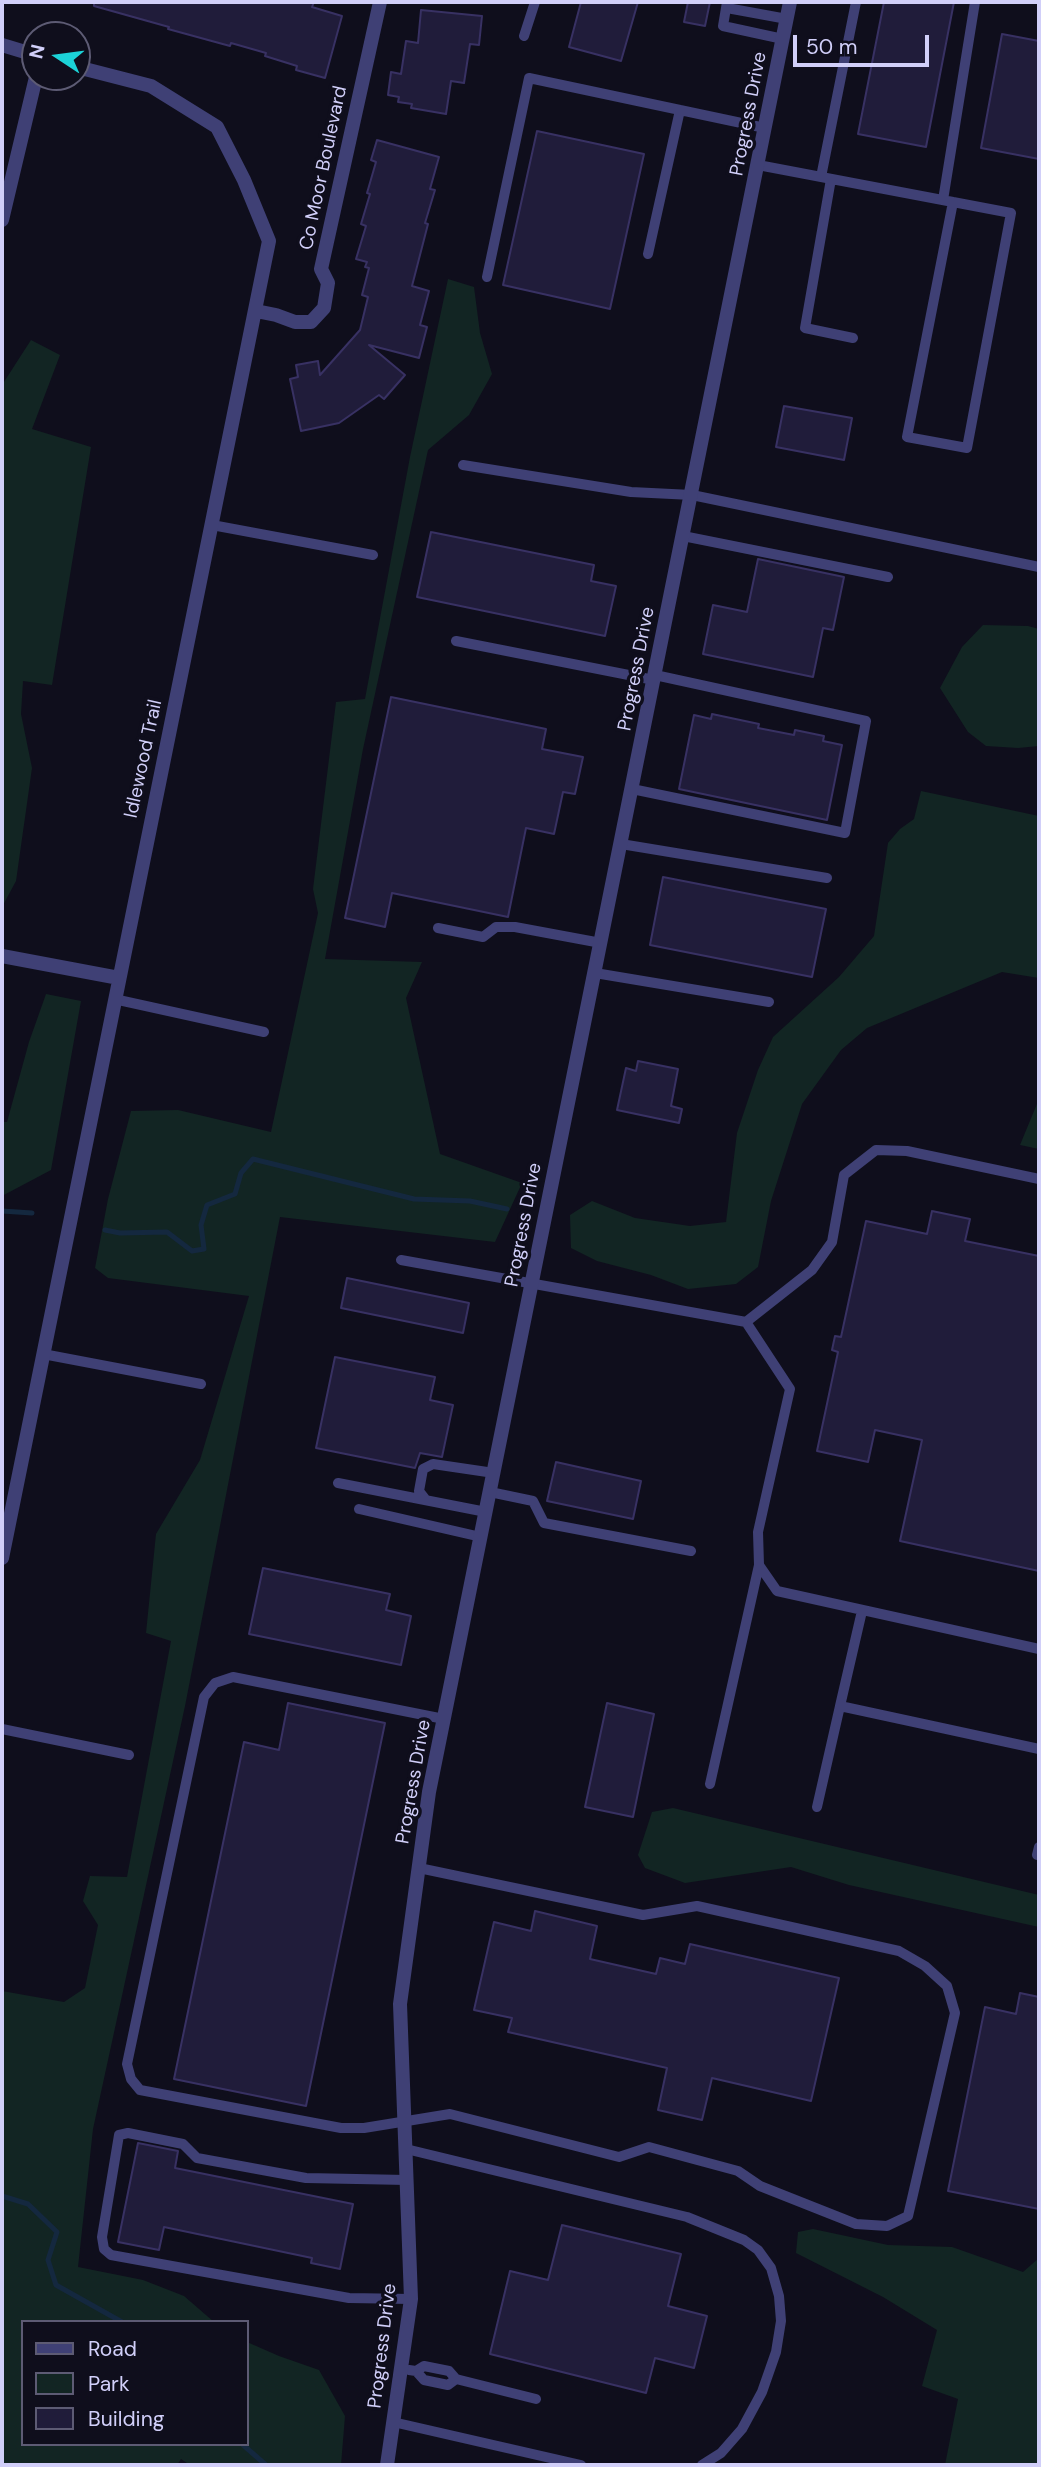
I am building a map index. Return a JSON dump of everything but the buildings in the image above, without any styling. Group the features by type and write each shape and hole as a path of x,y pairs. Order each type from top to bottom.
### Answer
{"street":[{"name":"Co Moor Boulevard","path":"256,311 276,314 295,322 311,323 324,308 328,283 321,269 380,2"},
{"name":"Progress Drive","path":"387,2465 393,2422 409,2369 411,2299 400,2004 429,1792 790,2"},
{"path":"2,45 21,51"},
{"name":"Idlewood Trail","path":"2,1558 269,241 244,180 217,127 151,86 91,71"},
{"path":"2,220 33,91"},
{"path":"2,956 119,978"}],"lane":[{"path":"524,36 535,2"},
{"path":"853,338 805,328 826,178 856,2"},
{"path":"758,165 826,178 948,201 1011,213 967,448 907,437 948,201 975,2"},
{"path":"783,39 723,26 727,5 787,19"},
{"path":"487,277 529,78 765,128"},
{"path":"648,254 680,110"},
{"path":"463,465 631,492 692,495 1039,568"},
{"path":"212,524 373,555"},
{"path":"683,536 888,577"},
{"path":"456,641 866,721 845,834 632,789"},
{"path":"621,844 827,878"},
{"path":"438,928 483,937 496,927 515,927 601,943"},
{"path":"595,973 769,1002"},
{"path":"114,999 264,1032"},
{"path":"746,1322 812,1270 832,1242 844,1175 876,1150 907,1151 1039,1179"},
{"path":"401,1260 746,1322 790,1389 758,1532 759,1565 710,1784"},
{"path":"43,1354 201,1384"},
{"path":"426,1500 419,1491 423,1469 433,1464 494,1473"},
{"path":"338,1483 486,1512"},
{"path":"490,1492 533,1501 544,1523 691,1551"},
{"path":"359,1509 481,1537"},
{"path":"759,1565 777,1591 1039,1649"},
{"path":"817,1807 862,1611"},
{"path":"419,1868 643,1915 697,1906 899,1951 925,1966 947,1986 955,2013 908,2216 887,2226 856,2224 760,2186 738,2171 649,2147 619,2157 450,2114 364,2128 341,2129 140,2090 131,2079 127,2064 204,1697 215,1683 233,1677 444,1719"},
{"path":"841,1706 1039,1748"},
{"path":"2,1729 128,1755"},
{"path":"407,2180 306,2178 197,2158 183,2144 128,2133 119,2135 102,2237 104,2249 111,2255 349,2298 411,2299"},
{"path":"406,2149 687,2217 744,2240 758,2250 771,2268 779,2296 781,2320 776,2351 762,2392 742,2429 721,2453 702,2465"},
{"path":"409,2369 424,2366 449,2371 456,2379 536,2399"},
{"path":"393,2422 581,2465"}],"green space":[{"path":"448,279 474,287 480,333 492,374 469,415 428,450 363,749 325,959 422,962 406,998 440,1154 522,1183 495,1242 280,1217 185,1706 93,2129 78,2267 143,2280 184,2296 212,2320 21,2320 21,2446 248,2446 248,2342 319,2370 345,2416 341,2465 190,2465 181,2459 177,2465 2,2465 2,1991 64,2002 85,1988 98,1925 83,1901 90,1876 127,1877 171,1641 146,1633 156,1534 200,1460 249,1296 108,1278 95,1268 108,1199 131,1111 178,1110 271,1132 318,913 313,889 336,702 365,699 410,457"},
{"path":"31,340 60,355 32,429 91,447 52,685 23,681 21,714 32,768 16,881 2,907 2,385"},
{"path":"983,625 1028,626 1039,629 1039,746 986,746 968,732 940,688 962,647"},
{"path":"921,791 1039,816 1039,978 1002,972 867,1028 841,1050 802,1104 771,1201 758,1267 736,1284 688,1289 651,1275 597,1261 571,1248 570,1215 592,1201 635,1218 690,1226 726,1222 737,1133 758,1070 773,1037 839,977 874,936 888,843 900,829 914,819"},
{"path":"46,994 81,1001 51,1170 2,1196 2,1122 7,1122 29,1042"},
{"path":"1039,1099 1039,1149 1020,1145"},
{"path":"673,1808 1039,1895 1039,1927 849,1885 791,1867 685,1883 645,1868 638,1855 652,1812"},
{"path":"813,2229 888,2245 952,2247 1023,2272 1039,2258 1039,2465 945,2465 958,2399 922,2386 937,2330 883,2297 796,2253 798,2232"}],"waterway":[{"path":"105,1230 120,1233 167,1232 192,1251 204,1249 201,1225 207,1205 235,1194 241,1173 253,1159 414,1199 470,1201 507,1209"},
{"path":"2,1211 32,1213"},
{"path":"2,2196 28,2204 57,2232 48,2260 56,2285 118,2320"},
{"path":"244,2446 266,2465"}]}
